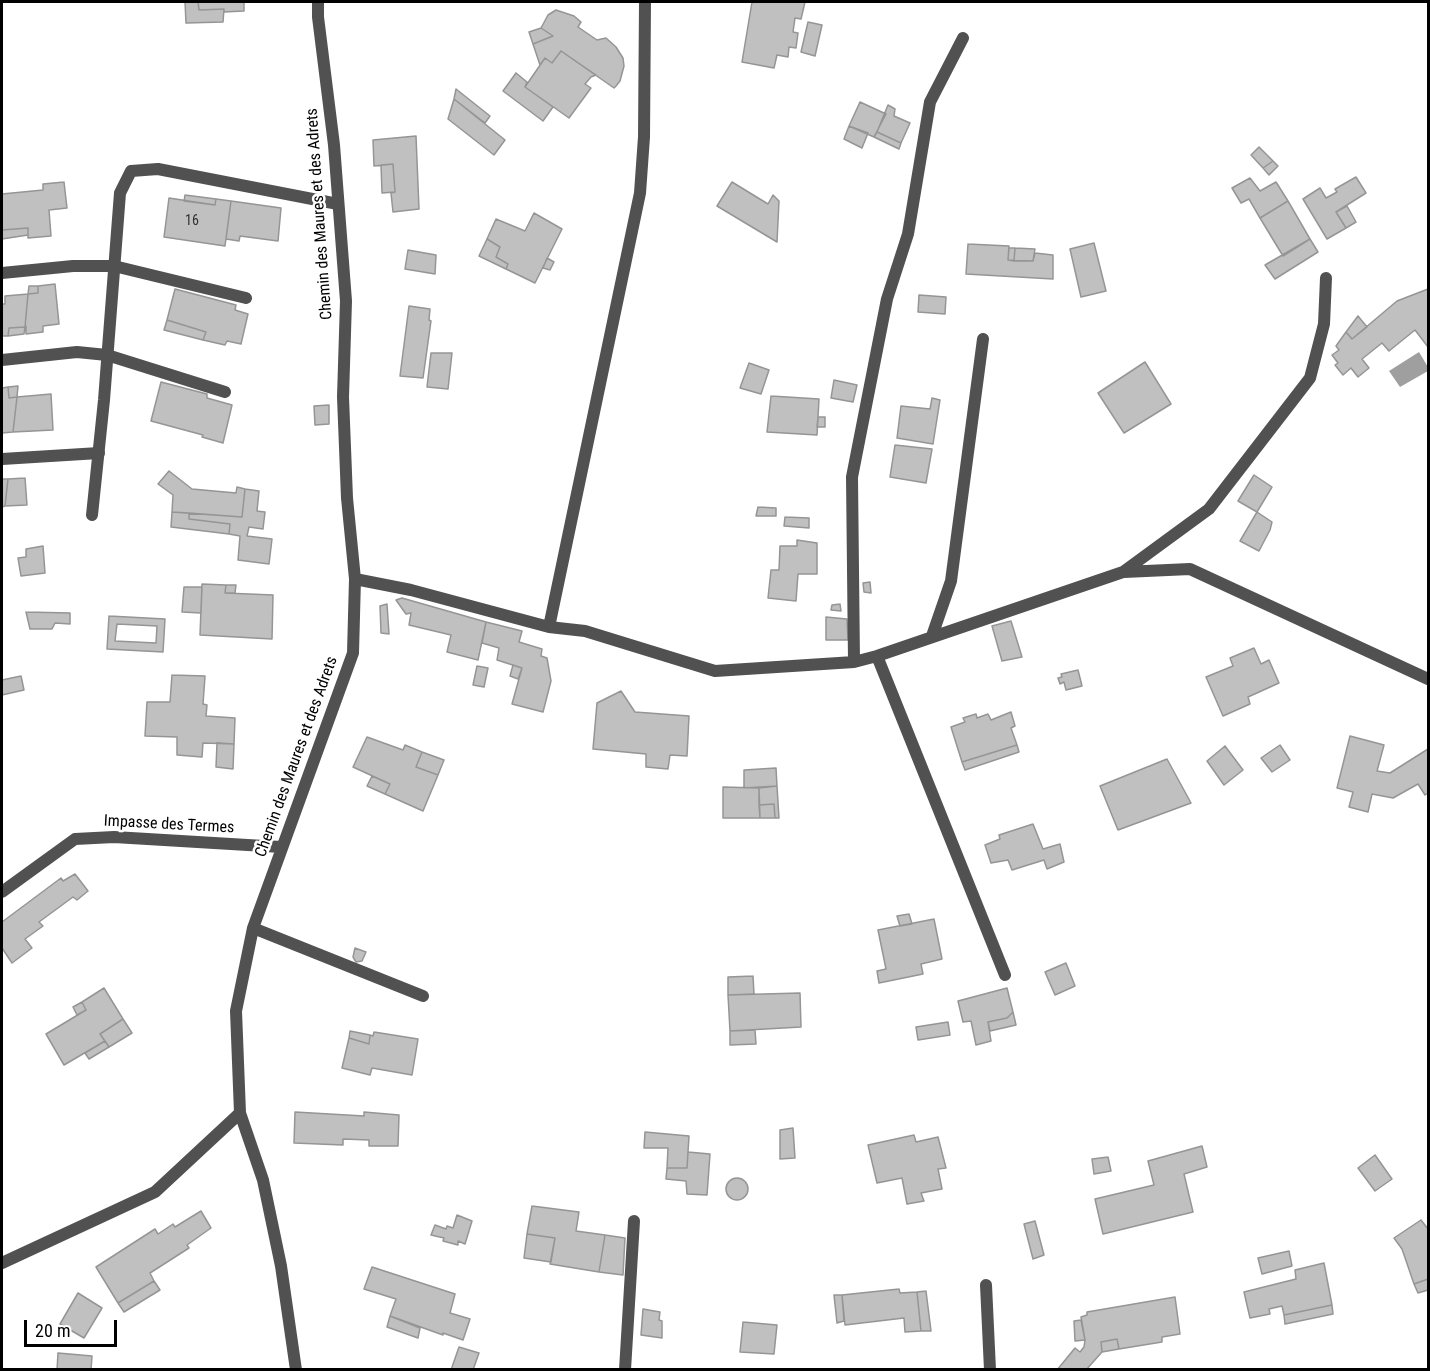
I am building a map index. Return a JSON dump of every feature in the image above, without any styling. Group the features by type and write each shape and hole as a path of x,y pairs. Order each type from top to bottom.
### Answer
{"street":[{"name":"Chemin des Maures et des Adrets","path":"296,1370 281,1266 263,1180 240,1113 237,1011 253,928 353,653 355,579 346,476 343,397 345,301 334,145 318,2"},
{"path":"549,627 640,193 644,137 645,2"},
{"path":"854,662 852,477 887,299 908,234 930,102 963,38"},
{"path":"92,515 108,355 120,193 131,171 158,169 338,204"},
{"path":"2,273 73,266 114,266 246,298"},
{"path":"1123,572 1209,508 1310,378 1324,324 1326,278"},
{"path":"932,636 951,581 983,339"},
{"path":"2,360 76,352 108,355 225,392"},
{"path":"2,459 99,453"},
{"path":"355,579 411,590 549,627 585,631 715,671 854,662 1123,572 1190,569 1428,679"},
{"path":"877,656 1005,975"},
{"name":"Impasse des Termes","path":"2,892 75,839 114,837 281,847"},
{"path":"253,928 423,996"},
{"path":"2,1263 155,1192 240,1113"},
{"path":"625,1370 634,1221"},
{"path":"986,1285 990,1370"}],"shaded area":[{"path":"1419,352 1428,371 1400,387 1389,371"}],"building":[{"path":"185,2 198,2 199,10 224,9 223,22 186,23"},
{"path":"198,2 244,2 244,11 199,10"},
{"path":"752,2 805,2 801,19 795,18 793,32 798,33 796,48 789,47 788,57 777,55 774,68 742,62"},
{"path":"556,10 574,16 581,22 578,27 597,40 606,38 616,47 623,58 624,66 620,81 614,88 561,51 552,63 545,58 540,65 533,44 553,36 541,28 548,15"},
{"path":"808,22 822,25 815,56 801,52"},
{"path":"541,28 553,36 533,44 529,32"},
{"path":"561,51 596,75 585,84 591,88 569,118 525,87 545,58 552,63"},
{"path":"516,73 527,82 525,87 553,107 543,121 503,91"},
{"path":"456,89 490,116 485,123 454,99"},
{"path":"454,99 505,140 494,155 448,119"},
{"path":"860,102 886,114 874,137 849,126"},
{"path":"888,105 895,109 894,116 910,123 901,143 877,132"},
{"path":"849,126 868,133 862,148 844,139"},
{"path":"877,132 901,143 899,149 874,137"},
{"path":"416,136 419,209 393,212 391,193 395,192 393,164 374,166 373,140"},
{"path":"1259,147 1273,161 1263,168 1251,155"},
{"path":"1273,161 1278,166 1269,175 1263,168"},
{"path":"393,164 395,192 382,193 381,165"},
{"path":"1356,177 1366,193 1336,212 1346,228 1327,239 1303,199 1320,188 1326,198 1337,192 1335,189"},
{"path":"1250,178 1260,191 1276,182 1288,201 1260,218 1249,199 1241,203 1232,188"},
{"path":"64,182 67,208 49,210 51,236 28,238 28,228 2,230 2,194 43,190 43,184"},
{"path":"732,182 768,204 773,195 779,201 777,242 717,206"},
{"path":"185,195 216,199 215,205 184,201"},
{"path":"169,198 215,205 216,199 231,201 225,246 164,237"},
{"path":"231,201 281,208 278,241 240,236 239,241 226,239"},
{"path":"1288,201 1310,239 1283,256 1260,218"},
{"path":"1347,206 1356,222 1346,228 1336,212"},
{"path":"534,213 562,229 535,283 506,269 508,264 496,257 500,247 487,239 496,219 525,231"},
{"path":"28,228 28,235 2,239 2,230"},
{"path":"487,239 500,247 496,257 508,264 506,269 479,256"},
{"path":"1310,239 1318,252 1275,279 1265,265"},
{"path":"1094,243 1106,291 1081,297 1070,249"},
{"path":"968,244 1009,246 1008,260 1033,261 1035,253 1053,255 1053,279 966,274"},
{"path":"1009,248 1015,248 1014,261 1008,260"},
{"path":"1015,248 1035,249 1033,261 1014,261"},
{"path":"408,250 436,255 435,274 405,269"},
{"path":"547,258 554,262 550,270 543,268"},
{"path":"55,284 59,324 43,326 43,332 26,334 28,294 38,293 38,286"},
{"path":"29,286 38,286 38,293 28,294"},
{"path":"175,289 236,305 235,310 248,314 241,344 227,341 225,345 203,340 206,332 167,320"},
{"path":"1428,289 1428,347 1415,330 1389,351 1382,343 1362,359 1369,368 1358,377 1351,368 1343,375 1335,365 1338,363 1332,355 1339,350 1336,346 1346,332 1352,339 1397,301"},
{"path":"28,294 25,327 9,328 8,336 2,336 2,304 5,304 5,296"},
{"path":"919,295 946,297 945,314 918,312"},
{"path":"409,306 430,309 429,320 431,321 423,378 400,376"},
{"path":"1358,316 1367,327 1352,339 1346,332"},
{"path":"167,320 206,332 203,340 164,330"},
{"path":"25,327 24,334 8,336 9,328"},
{"path":"431,353 452,353 448,389 427,387"},
{"path":"1145,362 1171,404 1124,433 1098,393"},
{"path":"749,363 769,370 761,394 740,388"},
{"path":"834,380 857,385 853,402 831,398"},
{"path":"161,382 207,394 207,398 232,405 223,443 202,437 203,435 151,421"},
{"path":"18,386 17,397 9,398 8,387"},
{"path":"8,387 9,398 17,397 13,432 2,433 2,388"},
{"path":"51,394 53,430 13,432 17,397"},
{"path":"771,396 819,399 817,435 767,432"},
{"path":"932,398 940,400 933,444 897,438 901,406 930,409"},
{"path":"329,405 329,424 315,425 314,406"},
{"path":"818,417 825,417 825,427 817,427"},
{"path":"895,445 932,449 926,483 890,477"},
{"path":"169,471 192,489 236,493 237,487 245,489 242,517 172,512 173,495 158,484"},
{"path":"1254,475 1272,487 1257,512 1238,501"},
{"path":"25,478 27,505 5,506 8,479"},
{"path":"2,479 8,479 5,506 2,507"},
{"path":"245,489 259,491 257,511 265,512 263,529 249,527 247,536 272,539 269,564 238,560 240,536 229,534 230,524 189,519 189,513 242,517"},
{"path":"758,507 776,508 776,516 756,516"},
{"path":"172,512 189,513 189,519 230,524 229,534 171,527"},
{"path":"1257,512 1272,522 1259,551 1240,541"},
{"path":"785,517 809,518 809,528 784,526"},
{"path":"797,540 817,543 817,574 798,574 796,601 768,598 771,570 779,570 780,546 797,546"},
{"path":"43,546 45,573 21,576 18,558 26,557 26,549"},
{"path":"870,582 871,593 864,592 863,583"},
{"path":"202,584 226,585 225,593 273,595 272,639 200,635"},
{"path":"226,585 236,585 235,593 225,593"},
{"path":"184,587 202,587 201,613 182,612"},
{"path":"402,598 486,622 478,660 447,652 451,635 409,625 411,613 406,614 396,600"},
{"path":"387,604 389,634 381,633 380,606"},
{"path":"840,604 841,611 831,610 832,605"},
{"path":"26,612 70,613 70,624 55,623 52,629 30,629"},
{"path":"109,616 165,619 163,652 107,649","holes":["117,624 157,626 156,643 115,641"]},
{"path":"826,617 847,619 848,640 826,640"},
{"path":"1011,621 1022,657 1002,661 992,626"},
{"path":"486,622 522,631 519,642 542,649 541,656 547,658 551,681 543,712 512,704 522,668 497,660 499,648 482,643"},
{"path":"1254,648 1261,664 1269,660 1279,683 1248,697 1250,704 1223,716 1206,677 1233,666 1230,658"},
{"path":"513,665 522,668 518,679 510,676"},
{"path":"477,666 488,668 484,687 473,685"},
{"path":"1078,670 1082,686 1066,690 1064,682 1060,684 1058,678 1062,677 1061,674"},
{"path":"172,675 205,676 203,704 207,705 206,716 235,718 234,744 203,743 202,757 177,755 177,737 145,736 147,702 170,702"},
{"path":"21,676 24,690 2,695 2,680"},
{"path":"621,691 635,712 689,716 687,756 670,755 668,769 646,767 646,754 593,749 597,703"},
{"path":"1011,712 1015,726 1011,728 1017,745 962,762 951,727 965,722 963,718 976,714 977,718 988,714 991,720"},
{"path":"1350,736 1384,745 1377,771 1390,773 1428,749 1428,793 1425,795 1418,784 1393,798 1372,794 1368,812 1349,807 1353,792 1337,788"},
{"path":"367,737 403,750 405,745 422,752 416,767 438,775 423,811 385,794 390,784 353,767"},
{"path":"217,743 234,744 233,769 216,767"},
{"path":"1017,745 1019,752 965,770 962,762"},
{"path":"1280,745 1290,760 1272,772 1261,758"},
{"path":"1225,746 1243,770 1224,785 1207,761"},
{"path":"422,752 444,760 438,775 416,767"},
{"path":"1167,759 1191,803 1118,830 1100,786"},
{"path":"776,768 777,786 744,788 744,770"},
{"path":"372,776 390,784 385,794 367,786"},
{"path":"777,786 779,818 775,818 774,804 759,805 759,788"},
{"path":"723,787 759,788 760,818 723,818"},
{"path":"774,804 775,818 760,818 759,805"},
{"path":"1033,824 1043,849 1060,844 1064,862 1047,869 1044,860 1012,870 1008,860 991,863 985,845 1000,839 999,835"},
{"path":"75,874 88,891 77,900 73,897 39,922 43,926 25,939 32,948 12,963 2,948 2,922 61,878 63,881"},
{"path":"909,914 912,924 900,926 897,916"},
{"path":"934,919 942,959 921,964 923,974 879,983 877,971 886,969 878,930"},
{"path":"355,948 366,952 362,961 356,962 353,957"},
{"path":"1066,963 1075,986 1055,995 1045,972"},
{"path":"753,976 754,994 728,995 728,977"},
{"path":"104,988 123,1019 100,1034 105,1041 64,1065 46,1034 86,1010 82,1002"},
{"path":"1007,988 1013,1012 1007,1018 988,1022 991,1041 976,1045 971,1021 963,1022 958,1001"},
{"path":"800,993 801,1027 730,1031 728,995"},
{"path":"82,1002 86,1010 77,1015 73,1007"},
{"path":"1013,1012 1016,1025 990,1031 988,1022 1007,1018"},
{"path":"123,1019 132,1033 109,1047 100,1034"},
{"path":"948,1022 950,1035 918,1040 916,1027"},
{"path":"755,1030 756,1044 730,1045 730,1031"},
{"path":"350,1031 370,1035 369,1044 349,1038"},
{"path":"374,1032 418,1039 412,1075 372,1068 370,1075 342,1068 349,1038 369,1044 370,1035 373,1036"},
{"path":"105,1041 109,1047 89,1059 85,1053"},
{"path":"295,1112 364,1116 364,1112 399,1115 398,1146 369,1146 369,1140 343,1139 343,1145 294,1143"},
{"path":"793,1128 795,1158 780,1159 780,1130"},
{"path":"645,1132 689,1136 687,1168 667,1168 668,1148 644,1148"},
{"path":"914,1135 916,1142 938,1137 946,1168 938,1169 942,1189 921,1193 924,1201 907,1204 902,1178 877,1183 868,1145"},
{"path":"1202,1146 1207,1167 1184,1174 1193,1212 1103,1234 1095,1199 1154,1185 1148,1161"},
{"path":"688,1152 710,1154 707,1195 687,1194 686,1181 666,1179 667,1168 687,1168"},
{"path":"1375,1155 1392,1179 1375,1191 1358,1168"},
{"path":"1108,1157 1111,1171 1094,1174 1092,1159"},
{"path":"737,1178 745,1181 748,1189 745,1197 737,1200 729,1197 726,1189 729,1181"},
{"path":"532,1206 579,1212 576,1231 605,1235 599,1272 550,1264 555,1238 527,1234"},
{"path":"201,1211 211,1228 187,1245 189,1248 150,1273 154,1281 118,1303 96,1267 155,1229 158,1234 173,1224 175,1227"},
{"path":"457,1215 472,1221 465,1244 458,1241 458,1245 431,1235 435,1225 446,1229 447,1226 453,1228"},
{"path":"1421,1220 1428,1229 1428,1279 1414,1284 1402,1249 1394,1238"},
{"path":"1035,1221 1044,1255 1033,1259 1024,1224"},
{"path":"527,1234 555,1238 551,1262 524,1258"},
{"path":"605,1235 625,1238 623,1275 599,1272"},
{"path":"1289,1251 1292,1266 1262,1274 1258,1258"},
{"path":"1324,1263 1332,1305 1284,1315 1282,1306 1269,1309 1270,1314 1250,1318 1244,1292 1296,1279 1295,1270"},
{"path":"372,1267 455,1294 450,1313 470,1319 463,1340 390,1316 396,1299 364,1289"},
{"path":"1428,1279 1428,1290 1418,1293 1414,1284"},
{"path":"154,1281 160,1290 124,1312 118,1303"},
{"path":"899,1289 900,1293 917,1292 921,1331 905,1332 904,1318 845,1325 842,1295"},
{"path":"926,1291 931,1331 921,1331 917,1292"},
{"path":"78,1293 102,1308 84,1338 60,1324"},
{"path":"834,1295 842,1295 844,1321 837,1323"},
{"path":"1175,1297 1180,1334 1162,1337 1162,1342 1119,1349 1117,1339 1101,1342 1102,1352 1086,1370 1057,1370 1075,1348 1080,1352 1084,1347 1081,1317 1087,1315 1087,1312"},
{"path":"1332,1305 1333,1314 1285,1324 1284,1315"},
{"path":"643,1309 660,1312 662,1338 641,1335"},
{"path":"390,1316 420,1328 418,1338 387,1327"},
{"path":"1081,1320 1085,1340 1075,1341 1074,1321"},
{"path":"743,1322 777,1325 774,1354 740,1352"},
{"path":"1117,1339 1119,1349 1102,1352 1101,1342"},
{"path":"459,1347 479,1353 473,1370 451,1370"},
{"path":"58,1353 92,1356 91,1370 57,1370"}]}
